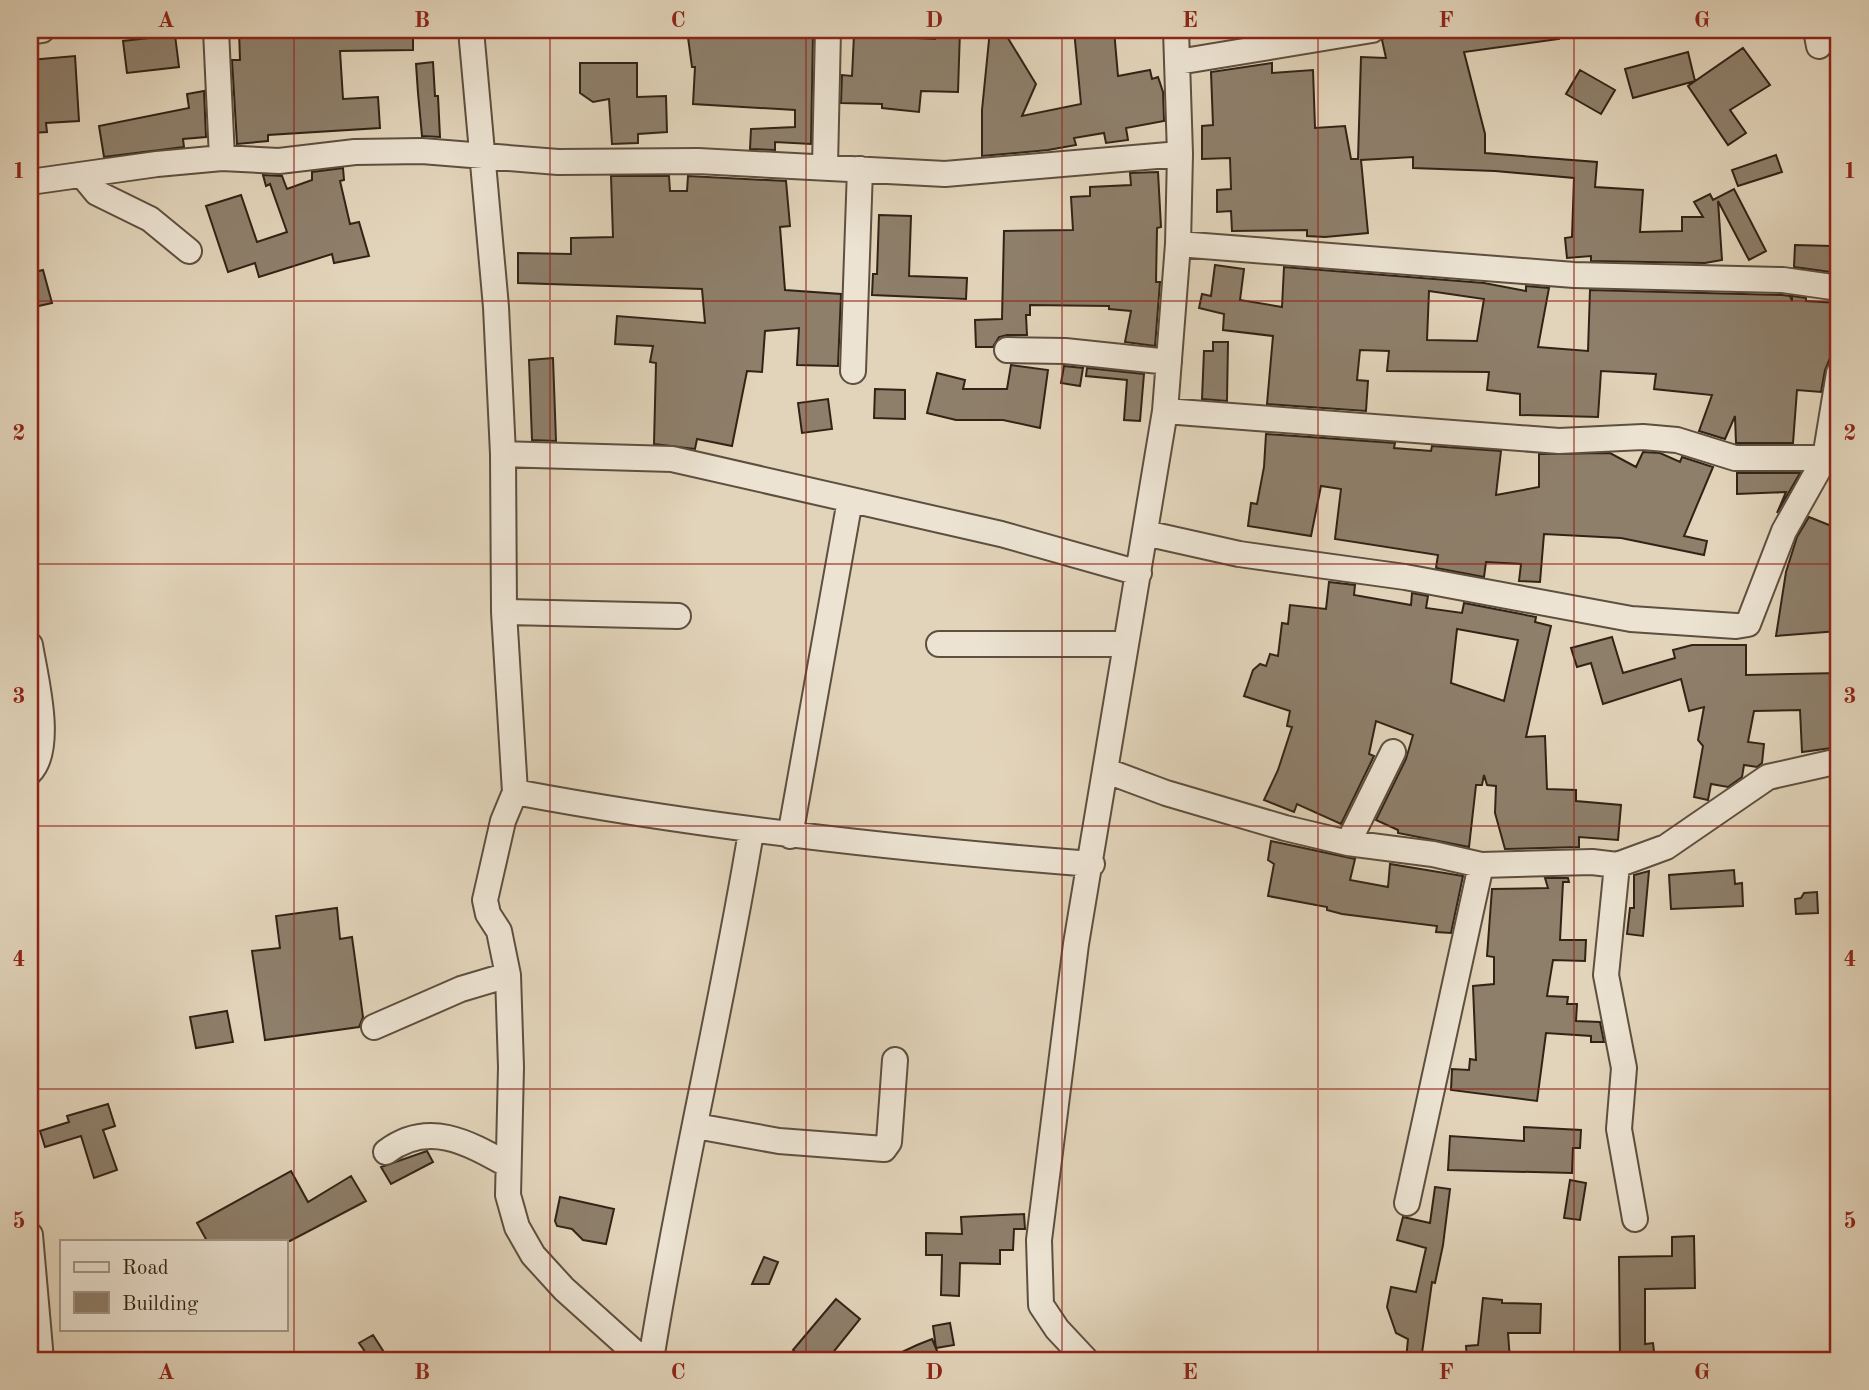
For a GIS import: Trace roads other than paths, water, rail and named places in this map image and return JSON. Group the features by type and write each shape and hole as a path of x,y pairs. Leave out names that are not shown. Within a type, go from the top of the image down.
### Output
{"street":[{"path":"30,32 42,30"},
{"path":"216,30 222,158"},
{"path":"471,30 495,307 503,454 504,612 515,792 503,821 485,900 488,914 499,931 508,975 511,1067 508,1195 517,1227 533,1255 564,1289 643,1360"},
{"path":"825,166 828,30"},
{"path":"1086,1360 1057,1329 1041,1305 1039,1240 1076,944 1092,864 1165,411 1178,244 1180,154 1176,30"},
{"path":"1178,62 1372,30"},
{"path":"30,182 157,164 222,158 279,161 355,152 480,155 558,162 698,161 945,174 1180,154"},
{"path":"853,371 860,169"},
{"path":"83,176 97,193 150,219 189,251"},
{"path":"1178,244 1574,275 1783,280 1839,288"},
{"path":"1007,350 1065,351 1170,362"},
{"path":"1145,533 1239,554 1405,577 1632,619 1736,626 1748,624 1784,531 1825,458 1839,373"},
{"path":"1165,411 1559,441 1643,436 1677,440 1735,458 1825,458"},
{"path":"503,454 672,459 1001,534 1139,573"},
{"path":"790,836 850,500"},
{"path":"504,612 678,616"},
{"path":"939,644 1126,644"},
{"path":"30,645 42,742 37,765 30,772"},
{"path":"1348,843 1393,752"},
{"path":"1107,771 1166,793 1285,828 1348,843 1433,853 1481,865 1592,862 1617,865 1666,848 1768,777 1839,761"},
{"path":"515,792 751,832 1092,864"},
{"path":"651,1360 663,1285 751,832"},
{"path":"1407,1203 1481,865"},
{"path":"1617,865 1606,975 1624,1069 1619,1129 1635,1219"},
{"path":"374,1027 461,989 508,975"},
{"path":"696,1126 779,1141 884,1149 889,1142 895,1060"},
{"path":"386,1152 398,1143 432,1134 484,1152 508,1165"},
{"path":"30,1235 41,1360"}]}
